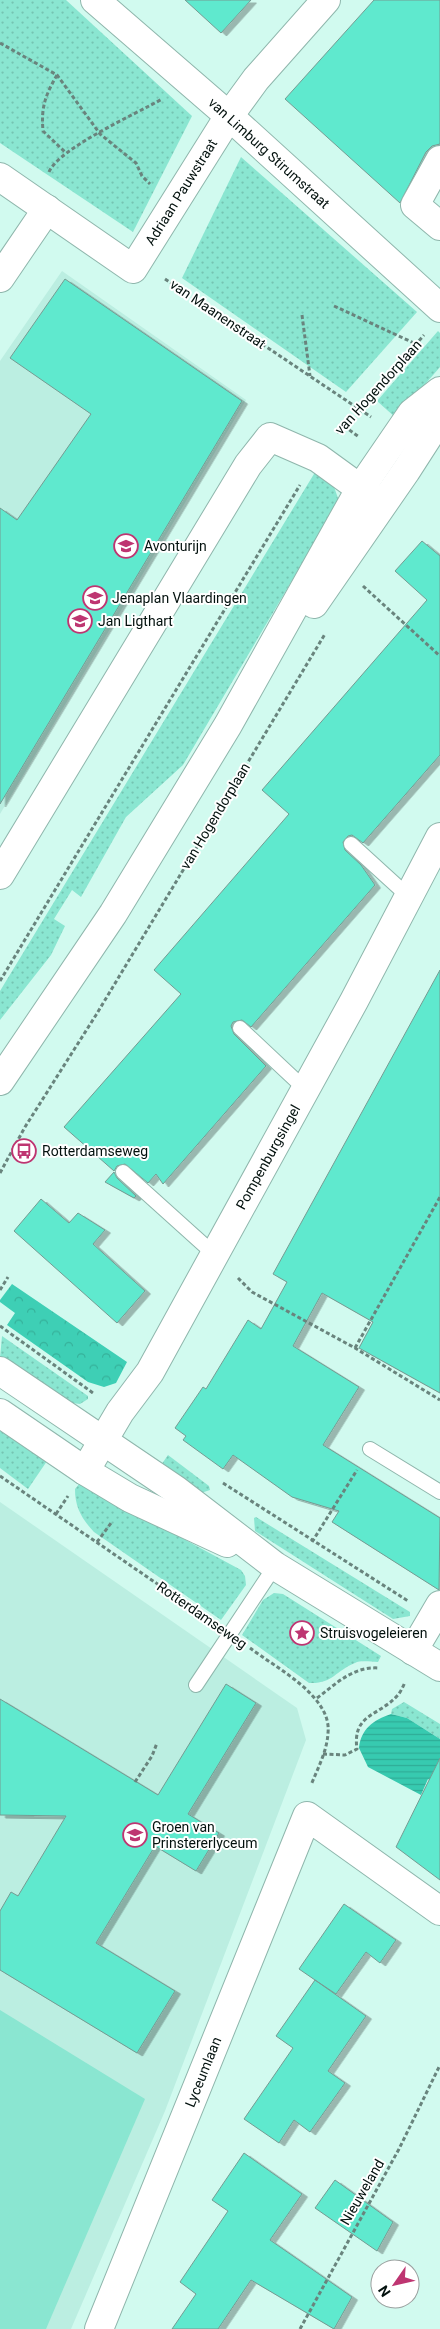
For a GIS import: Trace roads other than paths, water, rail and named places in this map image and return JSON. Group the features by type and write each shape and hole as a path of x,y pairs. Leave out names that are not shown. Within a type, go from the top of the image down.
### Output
{"street":[{"name":"van Limburg Stirumstraat","path":"95,0 229,116 434,320"},
{"name":"Adriaan Pauwstraat","path":"39,203 133,269 229,116 256,79 326,0"},
{"path":"440,160 406,202 440,226"},
{"path":"0,176 39,203 0,278"},
{"path":"0,1081 113,914 228,726 360,489 412,413 440,391"},
{"path":"228,726 383,505 435,426 440,408"},
{"path":"0,876 248,465 270,438 318,458 383,505"},
{"name":"Pompenburgsingel","path":"84,1470 120,1412 150,1372 305,1089 440,836"},
{"path":"0,1371 176,1490 275,1566 440,1667"},
{"path":"0,1413 84,1470 130,1498 275,1566"},
{"path":"413,1651 437,1611"},
{"name":"Lyceumlaan","path":"99,2329 307,1816 440,1911"}],"lane":[{"path":"351,844 408,896"},
{"path":"240,1028 305,1089"},
{"path":"123,1172 214,1254"},
{"path":"370,1449 440,1492"},
{"path":"196,1685 275,1566"}],"place":[{"name":"Avonturijn","path":"126,546"},
{"name":"Jenaplan Vlaardingen","path":"95,598"},
{"name":"Jan Ligthart","path":"80,621"},
{"name":"Rotterdamseweg","path":"24,1151"},
{"name":"Struisvogeleieren","path":"302,1633"},
{"name":"Groen van Prinstererlyceum","path":"135,1835"}]}
